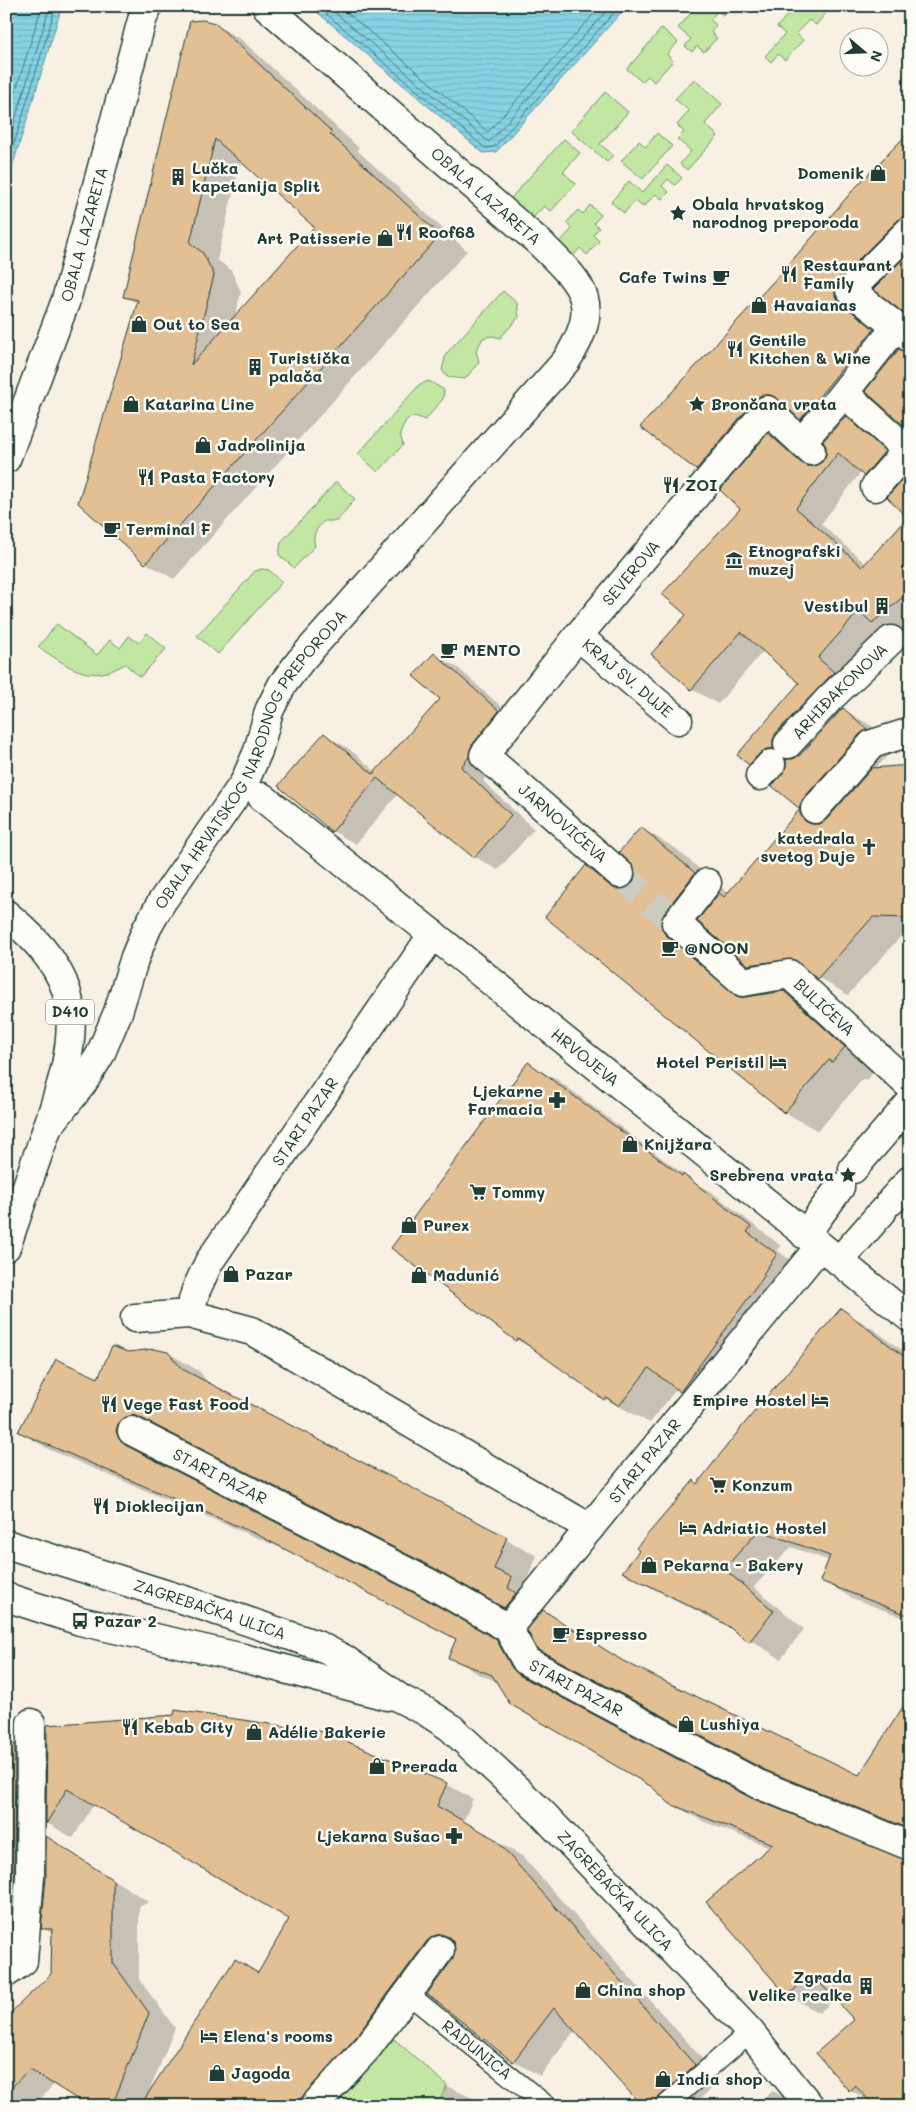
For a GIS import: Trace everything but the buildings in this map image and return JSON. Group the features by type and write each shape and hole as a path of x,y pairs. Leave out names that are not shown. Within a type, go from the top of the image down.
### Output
{"street":[{"name":"OBALA LAZARETA","path":"6,459 66,300 142,20 148,6"},
{"name":"OBALA LAZARETA","path":"266,6 496,203 573,276 582,290 584,300 585,313 582,326"},
{"path":"875,487 907,450 844,393 903,333 850,290 910,230"},
{"name":"OBALA HRVATSKOG NARODNOG PREPORODA","path":"6,1247 46,1130 82,1084 100,1055 118,1012 135,957 154,916 247,778 258,751 269,711 282,684 301,660 566,360 578,341 582,326"},
{"name":"SEVEROVA","path":"504,772 484,755 578,636 767,410 807,446 844,393"},
{"name":"KRAJ SV. DUJE","path":"578,636 678,720"},
{"name":"ARHIĐAKONOVA","path":"773,761 829,699 891,640"},
{"path":"815,808 872,744 910,732"},
{"name":"JARNOVIĆEVA","path":"504,772 620,874"},
{"name":"HRVOJEVA","path":"262,797 910,1318"},
{"name":"BULIĆEVA","path":"707,883 676,923 743,982 789,974 910,1086"},
{"name":"D410","path":"6,914 38,942 63,981 69,1000 71,1022 66,1064 46,1130"},
{"name":"STARI PAZAR","path":"190,1314 196,1290 209,1262 433,934"},
{"path":"822,1248 846,1178 910,1103"},
{"path":"822,1248 887,1206 910,1180"},
{"name":"STARI PAZAR","path":"508,1628 822,1248"},
{"path":"135,1318 190,1314 252,1331 590,1528"},
{"name":"STARI PAZAR","path":"132,1431 427,1582 508,1628 526,1661 535,1666 758,1784 910,1846"},
{"name":"ZAGREBAČKA ULICA","path":"6,1544 200,1605 316,1646 344,1659 401,1699 426,1711 450,1727 541,1812 750,2032 810,2106"},
{"name":"ZAGREBAČKA ULICA","path":"6,1597 80,1620 238,1657 401,1699"},
{"path":"6,1973 23,1962 30,1877 31,1723"},
{"path":"314,2106 368,2047 440,1950"}],"lane":[{"name":"RADUNICA","path":"407,1993 547,2106"},
{"path":"665,2106 750,2032"}],"green space":[{"path":"697,6 733,6 724,16 718,11 710,19 716,25 711,32 717,38 704,52 697,46 692,52 685,46 691,39 678,28"},
{"path":"795,6 807,6 814,12 820,6 832,6 816,25 809,20 796,33 803,40 785,60 778,54 771,62 765,56 785,34 777,27"},
{"path":"662,28 678,42 667,54 673,61 654,82 648,76 642,82 627,69"},
{"path":"694,79 722,104 705,124 718,136 687,170 680,164 691,151 677,139 684,132 677,125 689,111 675,99"},
{"path":"605,92 628,112 600,144 613,155 607,162 571,131"},
{"path":"657,133 672,146 643,179 621,161 639,141 646,147"},
{"path":"564,139 580,153 563,172 576,184 551,211 544,206 532,219 510,199"},
{"path":"667,165 682,178 675,185 668,179 662,186 669,192 662,199 656,194 643,207 635,201 624,213 611,202 629,181 642,193"},
{"path":"590,205 601,215 594,223 599,228 593,235 599,241 587,255 580,248 573,256 559,243 572,229 566,223 578,210 583,214"},
{"path":"503,291 517,303 519,317 500,338 492,336 483,338 476,351 479,362 465,379 447,377 442,370 446,354"},
{"path":"429,381 444,390 443,399 425,420 415,416 406,420 400,434 403,445 378,472 358,454 420,384"},
{"path":"336,482 355,499 337,521 324,521 321,524 314,535 315,546 294,568 279,555 281,542"},
{"path":"269,570 282,582 218,654 197,636 255,571"},
{"path":"57,624 97,655 110,640 120,648 129,636 139,643 147,633 166,649 140,677 125,664 100,673 79,671 69,667 38,647"},
{"path":"394,2039 447,2085 437,2106 330,2106"}],"water":[{"path":"6,6 62,6 6,187"},
{"path":"310,6 627,6 496,152 483,153"}],"tunnel":[{"path":"620,874 676,923"}],"place":[{"name":"Domenik","path":"878,173"},
{"name":"Lučka kapetanija Split","path":"178,177"},
{"name":"Obala hrvatskog narodnog preporoda","path":"678,213"},
{"name":"Roof68","path":"404,232"},
{"name":"Art Patisserie","path":"385,238"},
{"name":"Restaurant Family","path":"789,274"},
{"name":"Cafe Twins","path":"721,277"},
{"name":"Havaianas","path":"759,305"},
{"name":"Out to Sea","path":"139,324"},
{"name":"Gentile Kitchen & Wine","path":"735,349"},
{"name":"Turistička palača","path":"255,367"},
{"name":"Katarina Line","path":"131,404"},
{"name":"Brončana vrata","path":"697,404"},
{"name":"Jadrolinija","path":"203,445"},
{"name":"Pasta Factory","path":"146,477"},
{"name":"ZOI","path":"671,485"},
{"name":"Terminal F","path":"112,529"},
{"name":"Etnografski muzej","path":"734,560"},
{"name":"Vestibul","path":"882,606"},
{"name":"MENTO","path":"449,650"},
{"name":"katedrala svetog Duje","path":"869,847"},
{"name":"@NOON","path":"670,948"},
{"name":"Hotel Peristil","path":"778,1062"},
{"name":"Ljekarne Farmacia","path":"557,1100"},
{"name":"Knijžara","path":"630,1144"},
{"name":"Srebrena vrata","path":"848,1175"},
{"name":"Tommy","path":"478,1192"},
{"name":"Purex","path":"409,1225"},
{"name":"Pazar","path":"231,1274"},
{"name":"Madunić","path":"419,1275"},
{"name":"Empire Hostel","path":"820,1400"},
{"name":"Vege Fast Food","path":"109,1404"},
{"name":"Konzum","path":"718,1485"},
{"name":"Dioklecijan","path":"101,1506"},
{"name":"Adriatic Hostel","path":"688,1528"},
{"name":"Pekarna - Bakery","path":"649,1565"},
{"name":"Pazar 2","path":"80,1621"},
{"name":"Espresso","path":"561,1634"},
{"name":"Lushiya","path":"686,1724"},
{"name":"Kebab City","path":"130,1727"},
{"name":"Adélie Bakerie","path":"254,1732"},
{"name":"Prerada","path":"377,1766"},
{"name":"Ljekarna Sušac","path":"454,1836"},
{"name":"Zgrada Velike realke","path":"866,1986"},
{"name":"China shop","path":"583,1990"},
{"name":"Elena's rooms","path":"209,2036"},
{"name":"Jagoda","path":"217,2073"},
{"name":"India shop","path":"663,2079"}]}
